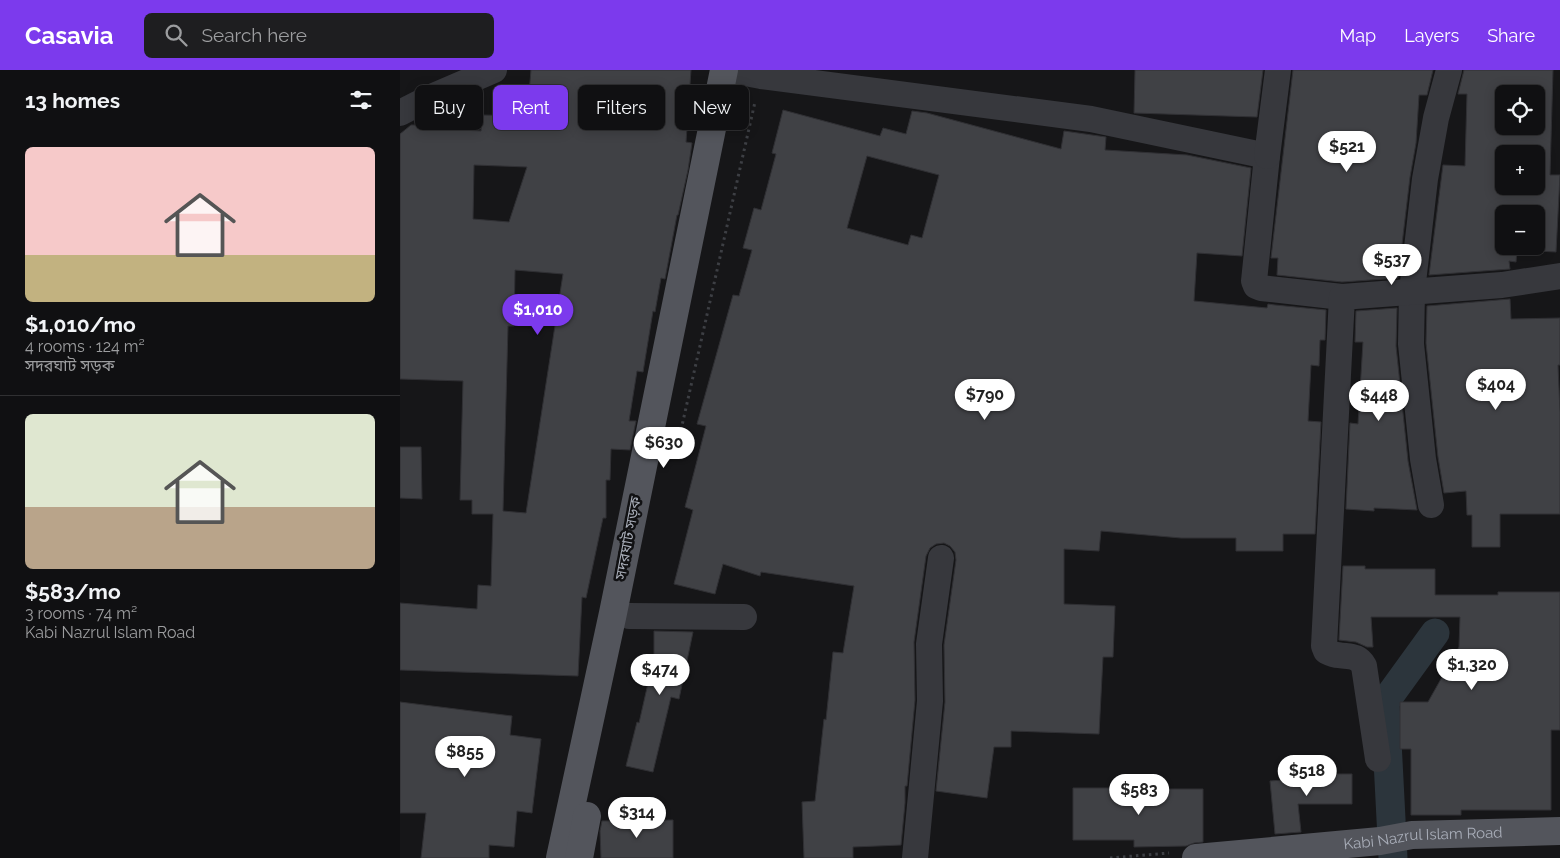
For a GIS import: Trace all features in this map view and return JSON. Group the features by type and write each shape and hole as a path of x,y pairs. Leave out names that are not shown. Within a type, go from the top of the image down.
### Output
{"main road":[{"name":"সদরঘাট সড়ক","path":"580,858 596,767 629,616 735,71"},
{"name":"সদরঘাট সড়ক","path":"560,858 735,71"},
{"name":"Kabi Nazrul Islam Road","path":"1196,858 1297,853 1412,835 1560,831"}],"street":[{"path":"400,113 429,98 494,70"},
{"path":"1278,70 1254,280 1256,286 1342,297 1502,285 1560,276"},
{"path":"1431,505 1423,459 1410,344 1412,292 1425,179 1436,118 1449,70"},
{"path":"735,71 1091,120 1268,156"},
{"path":"1342,297 1324,646 1326,651 1336,655 1356,657 1361,660 1364,666 1378,759"},
{"path":"915,858 930,701 930,644 941,558"},
{"path":"629,616 744,617"}],"building":[{"path":"531,70 691,70 690,85 675,85 675,130 687,130 686,142 692,143 688,170 665,279 661,278 655,312 653,311 643,372 637,371 629,421 636,421 630,450 611,449 610,480 606,480 606,518 603,518 586,598 582,597 578,676 400,670 400,603 477,609 478,585 491,586 493,514 472,514 472,500 460,500 463,381 400,379 400,134 411,125 415,125 415,130 481,131 483,130 483,115 493,115 493,130 568,130 568,85 530,85","holes":["474,165 527,167 509,222 473,219","515,270 563,274 526,513 503,511 508,326 514,326"]},
{"path":"1135,70 1263,70 1257,117 1134,113"},
{"path":"1293,70 1433,70 1427,95 1419,95 1416,143 1398,278 1342,282 1277,275 1278,258 1271,258"},
{"path":"1464,70 1553,70 1550,175 1560,175 1556,252 1545,251 1545,205 1495,205 1495,255 1517,255 1516,262 1509,261 1510,269 1429,275 1443,165 1465,166 1467,94 1458,94"},
{"path":"783,110 880,136 883,128 906,134 912,111 927,113 1061,149 1064,131 1106,137 1105,150 1187,155 1251,168 1242,256 1197,253 1194,301 1267,308 1268,304 1326,310 1325,340 1320,340 1319,366 1311,365 1308,421 1321,422 1315,534 1283,534 1283,551 1236,551 1236,538 1181,538 1101,531 1099,551 1064,549 1064,604 1115,606 1113,657 1103,657 1099,734 1011,731 1011,747 994,747 987,798 936,791 945,702 944,645 956,560 955,552 944,543 936,544 930,548 926,556 914,642 915,700 907,786 905,786 901,845 853,847 853,858 804,858 802,802 815,801 833,652 843,653 854,586 761,572 760,576 723,564 715,594 674,584 693,510 685,507 706,426 697,424 733,295 739,296 752,250 743,248 754,208 761,210 776,154 772,153","holes":["867,156 939,175 922,238 911,235 908,245 847,228"]},
{"path":"1510,299 1511,319 1560,318 1560,365 1558,365 1560,514 1500,514 1500,547 1472,547 1472,515 1467,515 1466,491 1444,493 1438,457 1426,343 1427,306"},
{"path":"1397,308 1396,346 1408,461 1417,510 1374,508 1374,511 1346,509 1350,423 1358,424 1363,342 1355,342 1356,311"},
{"path":"400,447 421,447 422,499 400,498"},
{"path":"1343,566 1365,566 1365,569 1435,569 1435,595 1498,595 1498,592 1560,592 1560,730 1551,730 1551,810 1461,810 1461,815 1411,815 1411,749 1400,749 1400,702 1428,702 1459,647 1460,617 1371,617 1373,647 1339,640"},
{"path":"654,631 693,632 679,699 671,697 653,772 626,766 637,722 639,723 654,657"},
{"path":"400,702 512,716 510,735 541,739 532,813 517,811 514,847 489,845 489,858 421,858 426,813 400,813"},
{"path":"1308,774 1352,774 1352,804 1298,804 1301,832 1275,834 1270,781 1308,778"},
{"path":"1073,788 1203,789 1203,842 1186,846 1134,847 1134,840 1073,840"},
{"path":"673,820 673,858 601,858 600,831 602,821"}],"waterway":[{"path":"1393,858 1385,702 1435,633"}]}
